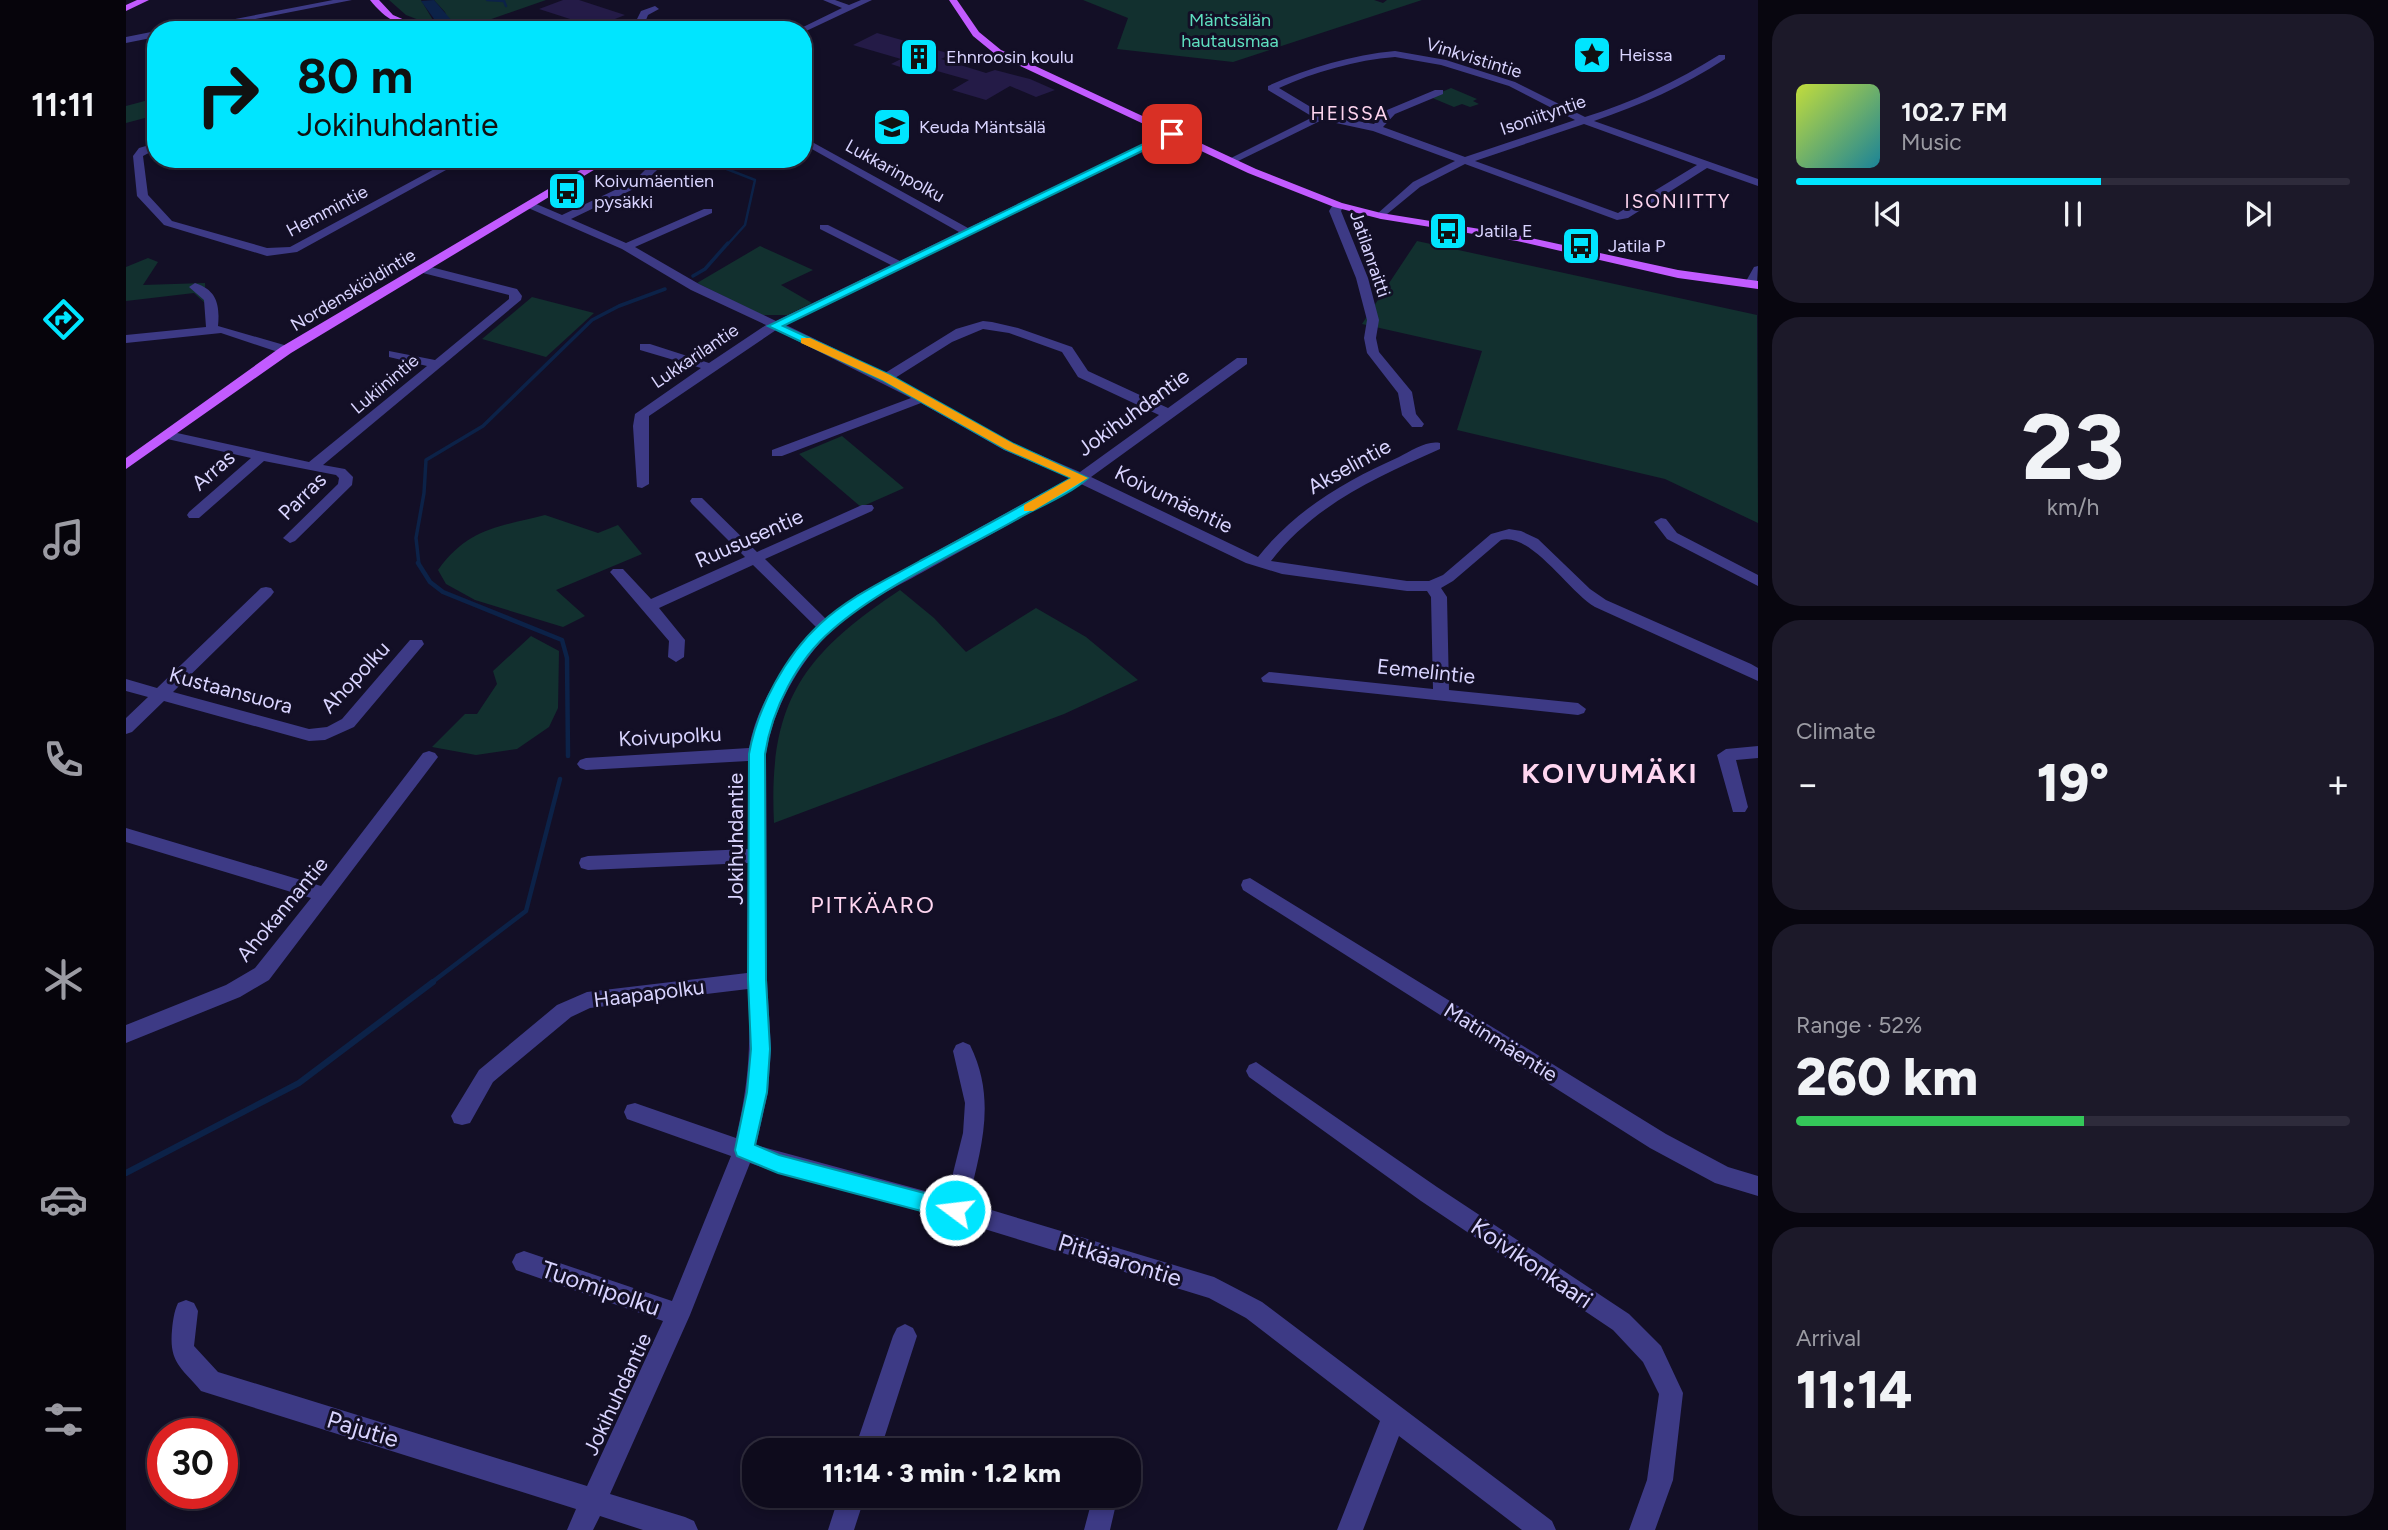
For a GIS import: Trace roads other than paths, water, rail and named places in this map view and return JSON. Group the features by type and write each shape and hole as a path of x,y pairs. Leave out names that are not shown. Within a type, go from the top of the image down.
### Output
{"main road":[{"path":"126,8 145,0"},
{"path":"374,0 390,17 400,21"},
{"path":"953,0 976,34 998,52 1172,134 1338,205 1381,216 1528,240 1678,274 1755,284"},
{"name":"Nordenskiöldintie","path":"126,466 286,350 592,168"}],"street":[{"path":"232,21 348,0"},
{"path":"827,0 849,8"},
{"path":"812,25 868,0"},
{"path":"641,21 644,13 655,9"},
{"path":"126,40 147,36"},
{"name":"Vinkvistintie","path":"1321,117 1270,88 1295,77 1371,56 1395,54 1443,62 1512,84 1582,120 1758,183"},
{"name":"Isoniityntie","path":"1381,216 1419,183 1463,160 1669,91 1722,57"},
{"path":"1376,128 1391,112 1439,92"},
{"path":"1231,160 1321,117 1376,128 1617,217 1625,216 1706,164"},
{"name":"Lukkarilantie","path":"642,484 642,414 710,367 774,326 1172,134"},
{"name":"Lukkarinpolku","path":"812,145 970,233"},
{"name":"Hemmintie","path":"147,149 138,156 143,196 168,223 267,252 281,253 293,250 444,168"},
{"path":"564,218 638,183 653,168"},
{"name":"Koivumäentie","path":"530,205 626,247 695,288 886,378 1009,447 1261,563 1283,569 1407,586 1432,586"},
{"name":"Jatilanraitti","path":"1338,205 1335,211 1362,278 1373,320 1370,338 1373,353 1405,392 1409,415 1417,424"},
{"path":"626,247 708,211"},
{"path":"824,228 900,265"},
{"name":"Lukiinintie","path":"312,467 515,300 516,296 504,289 423,269"},
{"path":"1755,284 1758,271"},
{"path":"195,287 208,293 212,300 212,329"},
{"path":"886,378 965,330 983,325 992,326 1067,350 1073,363 1083,374 1169,414"},
{"path":"126,340 212,329 229,330 286,350"},
{"path":"646,347 710,367"},
{"path":"394,354 437,364"},
{"name":"Jokihuhdantie","path":"580,1530 678,1315 744,1150 757,1092 761,1049 757,980 757,754 760,735 774,698 806,649 825,627 863,599 1081,478 1242,361"},
{"path":"777,453 920,399"},
{"path":"168,435 312,467"},
{"name":"Akselintie","path":"1261,563 1270,550 1321,502 1435,446"},
{"name":"Arras","path":"194,515 260,457"},
{"name":"Parras","path":"290,538 345,485 346,477 340,472 312,467"},
{"path":"697,501 825,627"},
{"name":"Ruususentie","path":"649,606 867,508"},
{"path":"1661,522 1672,536 1758,581"},
{"path":"1441,696 1439,597 1432,586 1448,579 1496,537 1505,533 1530,538 1569,579 1602,604 1707,648 1758,675"},
{"path":"618,572 677,640 676,657"},
{"path":"126,728 266,592"},
{"name":"Ahopolku","path":"324,735 338,731 348,723 416,644"},
{"name":"Eemelintie","path":"1269,678 1578,709"},
{"name":"Kustaansuora","path":"126,685 309,735 324,735"},
{"path":"1740,807 1726,755 1758,752"},
{"name":"Koivupolku","path":"586,764 757,754"},
{"name":"Ahokannantie","path":"126,1034 233,991 262,974 429,757"},
{"path":"126,835 325,895"},
{"path":"588,863 757,856"},
{"name":"Matinmäentie","path":"1250,885 1658,1141 1723,1176 1758,1186"},
{"name":"Haapapolku","path":"462,1115 486,1076 564,1011 587,1000 757,980"},
{"path":"955,1210 974,1133 976,1103 963,1051"},
{"name":"Koivikonkaari","path":"1256,1071 1429,1194 1621,1322 1653,1354 1671,1393 1660,1480 1642,1530"},
{"name":"Pitkäarontie","path":"635,1112 778,1164 955,1210 1213,1288 1255,1310 1543,1530"},
{"name":"Tuomipolku","path":"524,1262 678,1315"},
{"name":"Pajutie","path":"186,1311 182,1350 211,1382 685,1530"},
{"path":"871,1438 905,1336"},
{"path":"1350,1530 1395,1415"},
{"path":"841,1530 848,1508"},
{"path":"1097,1530 1102,1508"}],"water":[{"path":"434,0 452,21 436,21 421,1"}],"waterway":[{"path":"487,0 504,1 506,6"},
{"path":"724,168 755,180 745,225 727,245"},
{"path":"693,276 705,269 728,243"},
{"path":"419,564 416,538 424,493 426,460 483,426 592,320 619,306 665,289"},
{"path":"419,564 430,582 443,592 562,640 567,658 568,756"},
{"path":"431,983 526,911 560,779"},
{"path":"126,1173 299,1083 433,982"}],"place":[{"name":"Heissa","path":"1592,55"},
{"name":"Ehnroosin koulu","path":"919,57"},
{"name":"Keuda Mäntsälä","path":"892,127"},
{"name":"Koivumäentien pysäkki","path":"567,191"},
{"name":"Jatila E","path":"1448,231"},
{"name":"Jatila P","path":"1581,246"}],"district":[{"name":"HEISSA","path":"1350,113"},
{"name":"ISONIITTY","path":"1678,201"},
{"name":"KOIVUMÄKI","path":"1610,773"},
{"name":"PITKÄARO","path":"873,905"}],"park label":[{"name":"Mäntsälän hautausmaa","path":"1230,30"}]}
